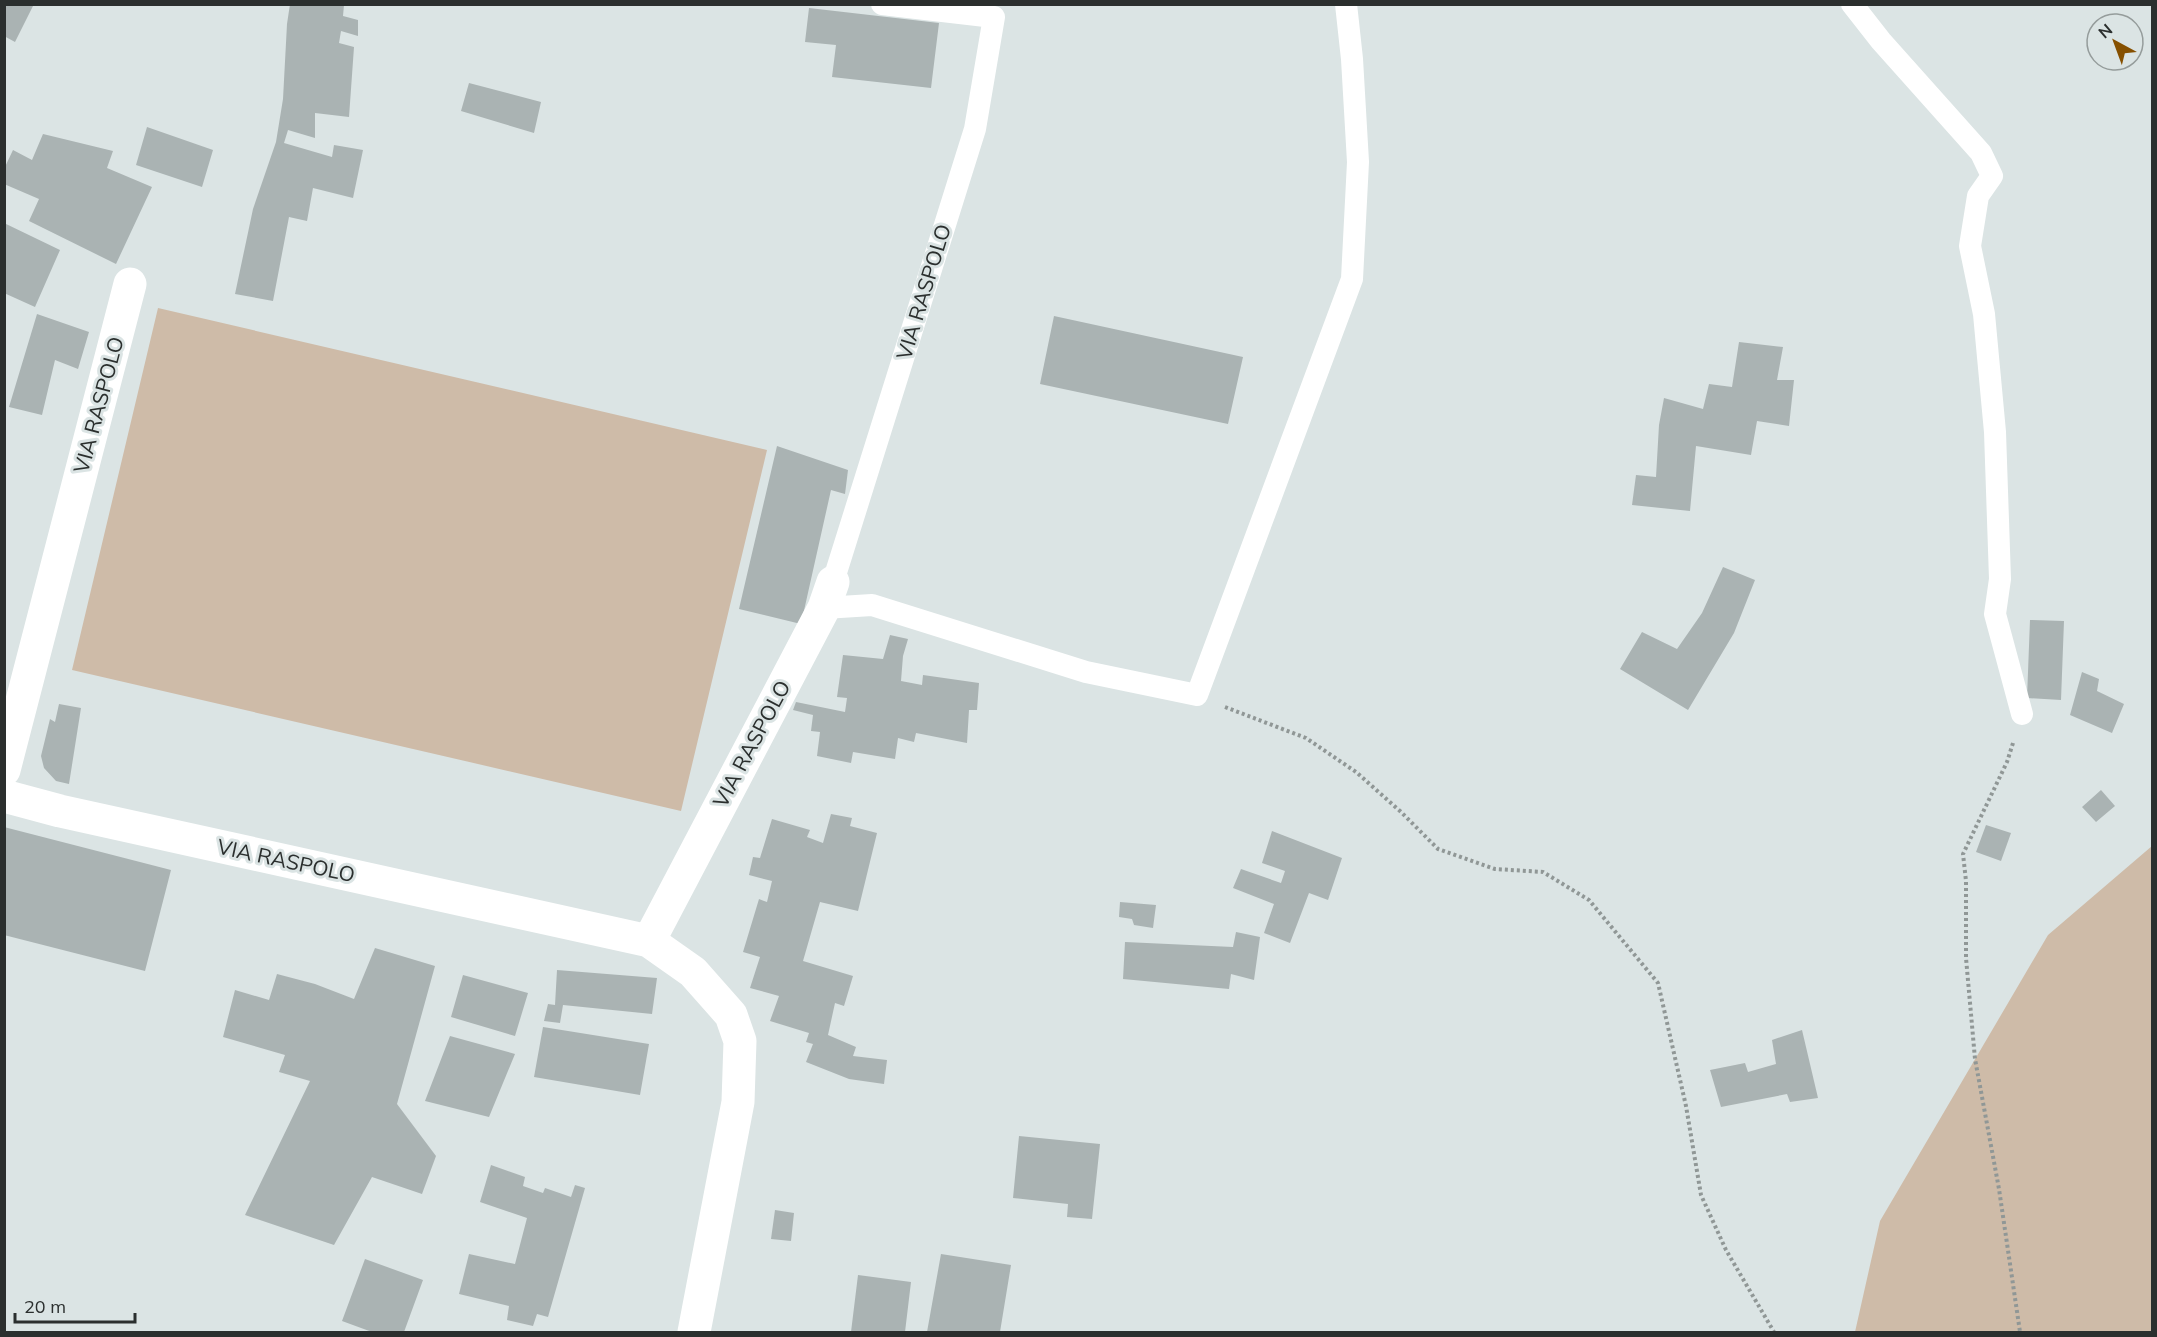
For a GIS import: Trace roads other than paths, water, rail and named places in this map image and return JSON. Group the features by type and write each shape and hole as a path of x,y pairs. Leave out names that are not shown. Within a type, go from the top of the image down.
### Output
{"street":[{"name":"VIA RASPOLO","path":"4,770 130,284"},
{"name":"VIA RASPOLO","path":"4,796 60,811 649,941 828,595"},
{"path":"649,941 693,972 731,1015 740,1041 738,1102 694,1332"}],"lane":[{"name":"VIA RASPOLO","path":"828,595 975,129 994,17 882,4"},
{"path":"828,595 872,605 1086,672 1197,695 1352,279 1358,162 1346,4"},
{"path":"1852,4 1881,41 1980,153 1992,176 1978,196 1970,246 1984,314 1995,432 2000,579 1995,614 2022,714"}]}
